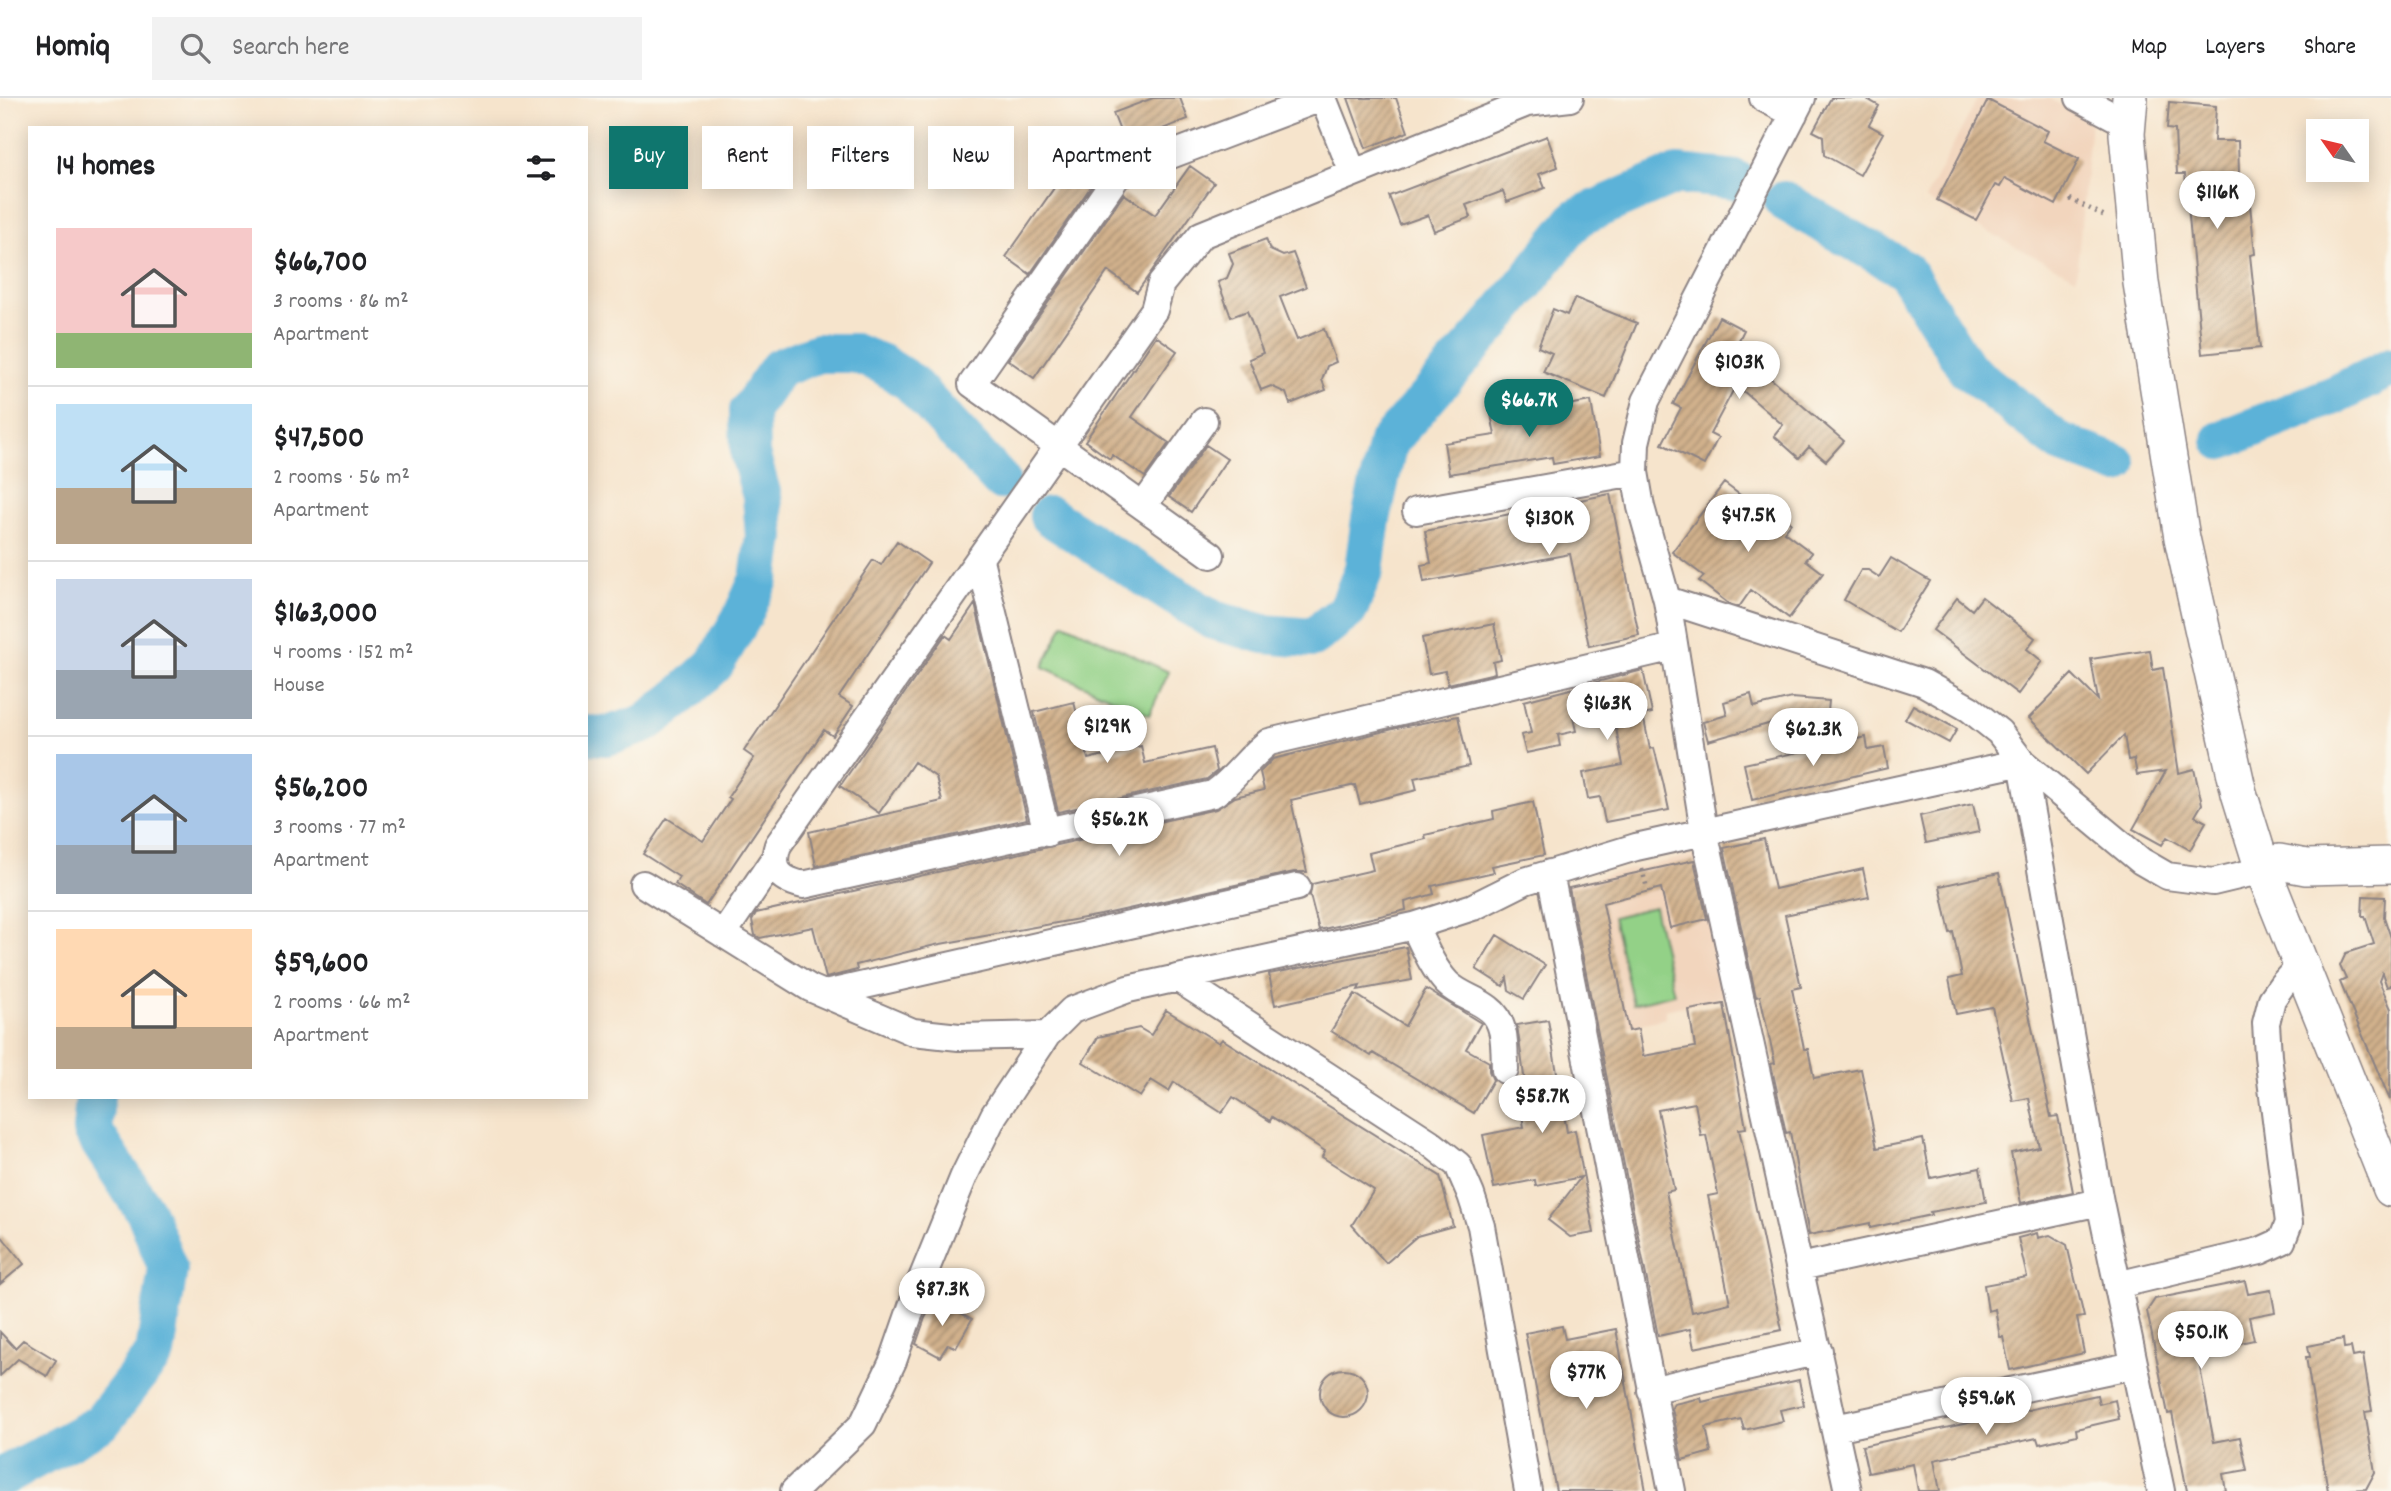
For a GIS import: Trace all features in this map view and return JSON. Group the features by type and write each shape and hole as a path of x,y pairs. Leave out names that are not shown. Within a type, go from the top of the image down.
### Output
{"main road":[{"path":"2129,111 2141,283 2182,538 2239,793 2263,870 2391,1189"},
{"path":"2263,870 2279,862 2306,867 2391,865"}],"street":[{"path":"1211,555 972,384 1118,175 1322,98 1353,173"},
{"path":"723,934 774,859 778,845 1154,310 1161,285 1200,235 1527,103 1570,98"},
{"path":"1763,98 1796,103 1770,160 1646,401 1636,443 1635,472 1641,507 1667,600 1704,831 1848,1491"},
{"path":"2080,98 2129,111"},
{"path":"1143,506 1204,421"},
{"path":"1416,511 1635,472"},
{"path":"979,560 1047,833"},
{"path":"1667,600 1924,683 1970,709 1999,732 2022,762 2141,861 2167,876 2213,882 2263,870"},
{"path":"774,859 779,874 789,882 803,885 1047,833 1213,794 1226,786 1252,755 1269,742 1674,647"},
{"path":"794,1491 863,1424 893,1361 919,1286 964,1177 994,1115 1047,1035 1072,1010 1128,989 1415,926 1473,907 1525,881 1636,847 2022,762"},
{"path":"2022,762 2100,1202 2161,1491"},
{"path":"1550,873 1672,1491"},
{"path":"643,884 810,988 913,1032 959,1037 1047,1035"},
{"path":"825,994 1297,887"},
{"path":"1415,926 1436,970 1448,984 1463,996 1489,1008 1498,1018 1502,1028 1505,1070"},
{"path":"2117,1285 2260,1251 2282,1241 2290,1223 2266,1023 2272,999 2301,964"},
{"path":"1177,978 1429,1142 1458,1165 1480,1226 1528,1491"},
{"path":"1800,1267 2100,1202"},
{"path":"1651,1390 1819,1351"},
{"path":"1835,1428 2134,1365"}],"path":[{"path":"2070,199 2136,231"}],"shaded area":[{"path":"1978,98 2048,98 2091,121 2076,278 1925,199"},
{"path":"1699,854 1731,995 1665,1010 1666,1018 1596,1034 1562,885"}],"green space":[{"path":"1064,623 1169,672 1149,715 1043,667"},
{"path":"1654,907 1674,994 1633,1004 1613,917"}],"building":[{"path":"1153,98 1180,98 1188,119 1170,126 1118,126 1113,113"},
{"path":"1348,98 1396,98 1408,132 1366,148"},
{"path":"1831,98 1865,98 1879,106 1869,125 1883,133 1860,175 1824,155 1823,136 1813,131"},
{"path":"1988,100 2048,131 2043,141 2079,159 2056,205 2005,178 2000,187 1995,185 1976,220 1937,200"},
{"path":"2169,102 2216,106 2214,141 2238,141 2240,206 2250,205 2255,254 2250,255 2260,348 2202,354 2185,174 2177,174 2175,130 2167,129"},
{"path":"1547,136 1558,167 1539,174 1545,188 1507,202 1503,191 1466,205 1471,217 1434,231 1428,215 1400,225 1389,196"},
{"path":"1190,166 1214,183 1137,292 1108,271 1034,378 1008,360 1124,194 1155,215"},
{"path":"1053,189 1089,189 1030,274 1006,257"},
{"path":"1266,239 1270,250 1283,256 1293,253 1306,287 1280,297 1297,340 1324,329 1336,362 1327,366 1322,380 1326,390 1290,404 1286,393 1271,386 1261,390 1249,359 1263,353 1247,311 1231,317 1218,282 1227,278 1233,264 1229,253"},
{"path":"1575,298 1637,323 1606,398 1543,372 1552,353 1538,347 1553,309 1567,315"},
{"path":"1719,317 1744,330 1735,348 1751,356 1749,360 1844,441 1826,461 1809,447 1799,458 1774,436 1783,425 1736,385 1710,434 1718,438 1704,465 1662,444 1681,408 1673,404"},
{"path":"1156,336 1177,351 1132,417 1169,443 1145,477 1112,455 1110,459 1085,441"},
{"path":"1591,401 1600,456 1553,464 1552,457 1449,474 1444,443 1495,435 1491,414 1514,410 1515,414"},
{"path":"1206,445 1227,459 1191,512 1169,497"},
{"path":"1724,483 1767,515 1772,509 1791,523 1784,532 1812,553 1806,560 1823,573 1789,618 1751,590 1739,607 1729,604 1699,581 1704,576 1672,552"},
{"path":"1610,494 1639,635 1589,646 1570,554 1424,582 1421,565 1431,563 1425,531"},
{"path":"897,541 929,563 839,697 853,706 833,736 824,730 706,905 675,884 679,877 643,854 667,818 703,841 754,758 744,751 873,560 881,565"},
{"path":"1891,558 1930,581 1898,632 1844,600 1861,570 1868,570 1879,577"},
{"path":"1982,597 2035,638 2027,649 2042,661 2018,694 1933,630 1957,598 1972,610"},
{"path":"975,604 1027,819 816,866 809,832 942,801 936,777 914,762 879,813 840,786 945,635 951,639"},
{"path":"1494,624 1501,660 1493,662 1495,673 1448,684 1445,671 1429,674 1422,638"},
{"path":"2150,650 2153,670 2163,668 2179,773 2194,769 2202,804 2195,816 2206,822 2190,850 2167,837 2162,845 2133,829 2166,771 2137,775 2134,759 2128,760 2124,735 2086,774 2029,718 2072,674 2098,700 2091,659"},
{"path":"1643,670 1652,713 1643,715 1650,749 1654,748 1669,810 1605,822 1600,797 1588,799 1583,773 1623,765 1616,728 1612,730 1606,706 1572,713 1576,731 1558,735 1560,746 1526,753 1521,735 1531,733 1524,701"},
{"path":"1751,694 1754,707 1792,698 1829,701 1827,721 1793,717 1708,741 1703,722 1727,715 1724,702"},
{"path":"1074,702 1088,759 1141,746 1145,763 1212,748 1217,771 1207,779 1058,812 1034,712"},
{"path":"1913,705 1957,729 1949,743 1905,719"},
{"path":"1458,716 1469,766 1414,778 1417,790 1360,804 1355,785 1291,800 1307,872 1294,872 1101,915 935,945 856,965 857,970 826,978 813,927 760,938 755,935 752,920 756,913 1216,809 1235,797 1264,790 1260,772 1273,759 1401,727"},
{"path":"1866,737 1868,750 1884,747 1888,768 1752,800 1744,764"},
{"path":"1533,802 1544,855 1492,866 1494,872 1432,886 1434,894 1405,902 1406,910 1319,930 1310,895 1312,884 1373,870 1369,853 1426,839 1425,835 1494,819 1493,811"},
{"path":"1973,804 1979,832 1926,843 1920,816"},
{"path":"1764,839 1775,889 1863,869 1869,897 1785,915 1801,987 1792,989 1804,1049 1808,1049 1814,1078 1861,1069 1877,1148 1923,1139 1931,1178 1980,1168 1986,1202 1930,1212 1931,1215 1870,1228 1870,1223 1809,1235 1790,1132 1786,1133 1771,1064 1775,1063 1760,996 1756,997 1724,848"},
{"path":"1694,860 1707,919 1670,928 1661,888 1603,903 1629,1031 1638,1029 1643,1056 1695,1047 1689,1010 1724,1004 1746,1128 1739,1129 1782,1330 1694,1348 1690,1329 1658,1336 1569,888","holes":["1695,1103 1701,1136 1706,1135 1718,1194 1708,1196 1730,1303 1692,1312 1666,1192 1674,1190 1658,1110"]},
{"path":"1999,873 2051,1117 2058,1116 2073,1192 2021,1203 2011,1153 2039,1147 2029,1098 2013,1101 1992,1007 1956,1014 1949,979 1962,976 1940,886"},
{"path":"2363,896 2385,897 2384,917 2391,938 2391,986 2387,987 2382,973 2379,981 2391,1009 2390,1100 2340,982 2346,979 2340,966 2346,953 2374,944 2365,916 2362,916"},
{"path":"1497,935 1545,965 1524,999 1509,990 1507,978 1503,986 1476,969"},
{"path":"1406,947 1412,980 1358,990 1360,986 1275,1005 1269,974"},
{"path":"1426,989 1481,1023 1466,1049 1489,1062 1493,1080 1474,1113 1331,1031 1355,994 1405,1026"},
{"path":"1166,1010 1219,1043 1222,1039 1440,1176 1453,1226 1417,1236 1386,1263 1352,1225 1374,1190 1322,1157 1325,1151 1272,1117 1270,1121 1233,1097 1222,1113 1174,1082 1169,1091 1151,1080 1140,1097 1083,1062 1098,1037 1139,1028 1151,1035"},
{"path":"1548,1020 1567,1132 1575,1130 1594,1233 1570,1237 1548,1220 1581,1177 1536,1186 1535,1180 1494,1188 1483,1135 1524,1127 1516,1081 1518,1079 1525,1083 1517,1025"},
{"path":"2037,1233 2038,1238 2050,1235 2067,1245 2084,1317 2077,1318 2084,1353 2010,1370 1995,1309 1988,1311 1984,1285 2027,1277 2018,1238"},
{"path":"0,1234 24,1264 0,1284"},
{"path":"2245,1281 2248,1294 2271,1290 2275,1312 2249,1317 2254,1340 2197,1352 2214,1442 2240,1437 2247,1470 2223,1474 2226,1491 2187,1491 2172,1413 2168,1414 2147,1311 2155,1299"},
{"path":"935,1299 972,1319 956,1348 948,1344 940,1357 916,1344"},
{"path":"1562,1326 1565,1339 1616,1329 1646,1491 1556,1491 1525,1333"},
{"path":"0,1332 15,1348 23,1340 56,1360 47,1376 18,1359 0,1376"},
{"path":"2343,1339 2344,1348 2351,1347 2353,1357 2363,1355 2372,1411 2365,1412 2375,1472 2366,1489 2328,1491 2306,1357 2310,1357 2308,1346"},
{"path":"1344,1369 1361,1376 1368,1393 1361,1410 1344,1417 1327,1410 1320,1393 1327,1376"},
{"path":"1799,1380 1804,1405 1780,1410 1783,1421 1744,1430 1741,1419 1706,1427 1711,1452 1682,1460 1672,1408 1674,1404 1701,1398 1702,1402"},
{"path":"2097,1395 2099,1404 2115,1400 2119,1419 2076,1429 2077,1435 2039,1444 2037,1438 1934,1460 1940,1491 1918,1491 1913,1464 1868,1473 1862,1446"}],"waterway":[{"path":"1049,516 1213,620 1264,634 1312,638 1348,610 1364,569 1371,519 1388,442 1493,323 1578,217 1677,174 1736,180"},
{"path":"1784,201 1905,270 1967,369 2060,443 2117,464"},
{"path":"588,735 607,736 644,724 676,700 714,665 742,617 759,579 765,536 762,496 750,454 749,411 779,368 818,353 854,353 882,364 910,382 1000,480"},
{"path":"2222,440 2337,394 2391,367"},
{"path":"0,1478 101,1423 155,1353 168,1269 146,1213 92,1130 95,1099"}]}
